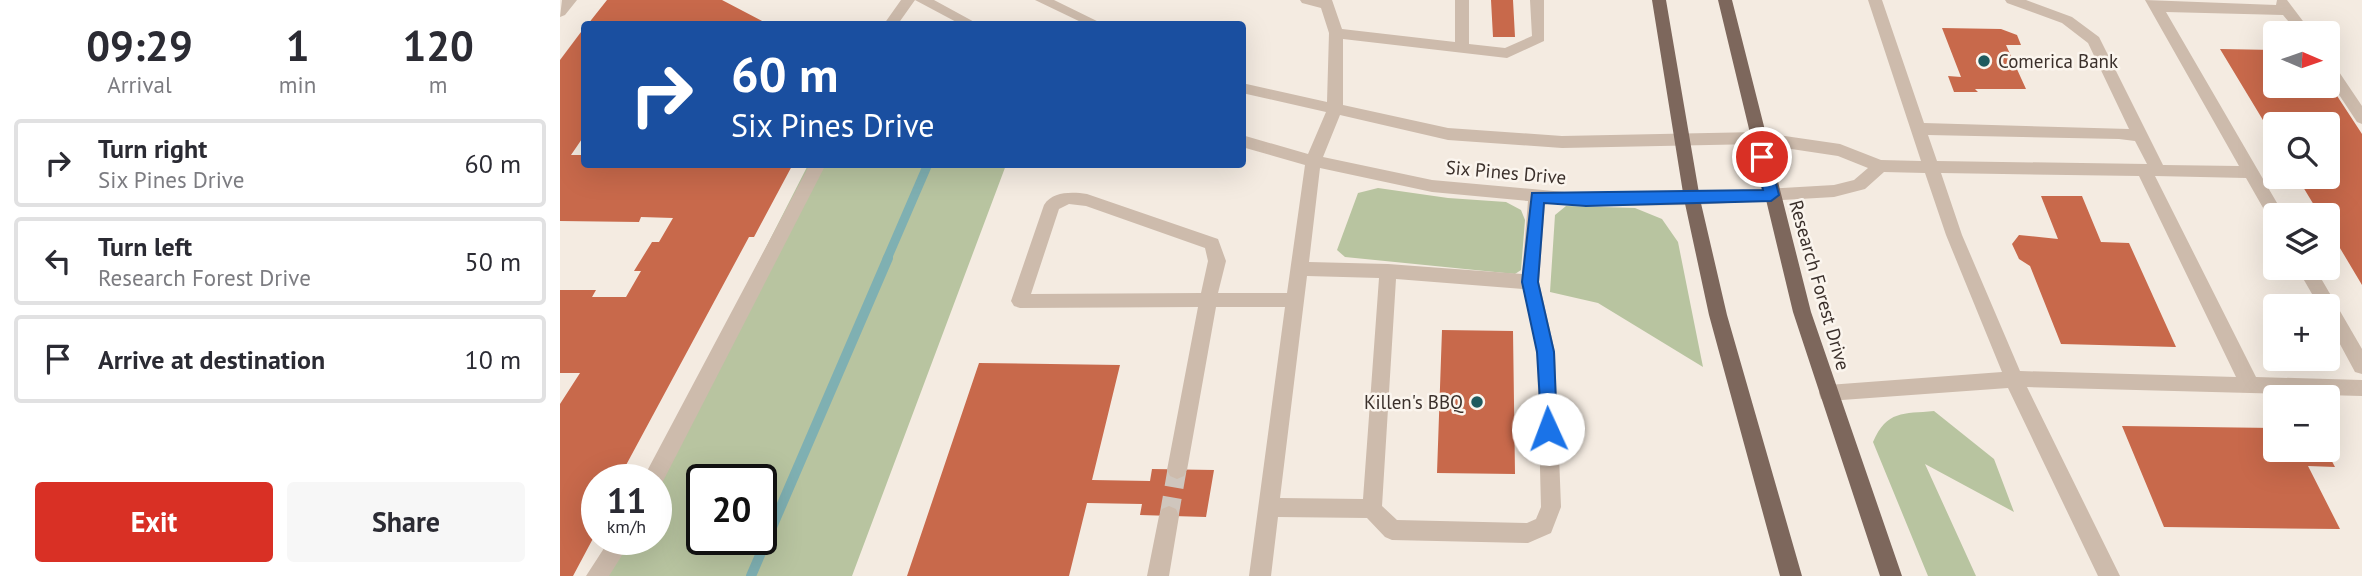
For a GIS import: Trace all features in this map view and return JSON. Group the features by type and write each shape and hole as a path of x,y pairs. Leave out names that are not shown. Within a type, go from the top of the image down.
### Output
{"main road":[{"path":"1659,0 1692,199 1721,327 1791,576"},
{"name":"Research Forest Drive","path":"1725,0 1802,312 1891,576"}],"street":[{"path":"560,12 570,0"},
{"path":"893,21 908,0"},
{"path":"922,0 965,21"},
{"path":"1042,0 1089,21"},
{"path":"1260,576 1313,161 1335,108 1336,33 1325,2 1307,0"},
{"path":"1462,0 1462,47"},
{"path":"1336,33 1507,53 1539,38 1537,0"},
{"path":"1875,0 1954,235 2014,379 2079,520 2109,576"},
{"path":"2012,0 2067,20 2094,40 2140,136 2151,170 2250,385"},
{"path":"2154,3 2284,5 2296,21"},
{"path":"2154,3 2269,203"},
{"path":"2340,85 2362,118"},
{"name":"Six Pines Drive","path":"1246,89 1448,134 1562,142 1758,138 1840,150 1880,166 1858,185 1834,191 1692,199 1537,197 1432,186 1313,161 1246,142"},
{"path":"1918,130 2119,133 2140,136"},
{"path":"1880,166 2252,172"},
{"path":"661,464 816,168"},
{"path":"1269,507 1372,509 1392,530 1528,533 1544,526 1551,507 1546,352 1530,282 1537,197"},
{"path":"1177,470 1208,300 1217,261 1212,244 1087,200 1067,198 1052,205 1020,301 1208,300 1295,300"},
{"path":"1299,269 1388,271 1530,282"},
{"path":"1372,509 1388,271"},
{"path":"2313,280 2362,366"},
{"path":"1828,393 2014,379 2362,388"},
{"path":"1158,576 1169,516"},
{"path":"597,576 611,555"}],"green space":[{"path":"806,168 1005,168 852,576 599,576 610,555 672,555 672,464 656,464"},
{"path":"1378,188 1448,198 1506,202 1521,210 1525,220 1521,270 1515,274 1345,257 1337,250 1358,193"},
{"path":"1566,206 1635,208 1662,219 1678,242 1703,367 1598,303 1550,292 1555,215"},
{"path":"1934,411 1994,459 2014,512 1925,464 1976,576 1928,576 1873,442 1890,419 1905,414"}],"building":[{"path":"607,0 722,0 762,21 590,21"},
{"path":"1491,0 1513,0 1515,37 1493,37"},
{"name":"Comerica Bank","path":"1942,28 2001,29 2017,35 2021,45 2006,45 2026,89 1975,89 1978,92 1954,92 1948,76 1961,77"},
{"path":"581,32 581,140 571,155 581,155 581,168 791,168 754,237 749,237 627,464 581,464 581,555 584,555 573,576 560,576 560,404 580,373 560,373 560,290 596,290 592,297 626,297 641,271 634,271 652,242 659,242 673,218 641,217 639,222 560,221 560,60"},
{"path":"2220,49 2263,50 2263,98 2338,98 2362,134 2362,285 2340,248 2340,203 2313,203 2304,189 2340,189 2340,112 2263,112 2263,120"},
{"path":"2041,196 2082,196 2101,242 2129,243 2176,347 2061,344 2030,266 2019,259 2012,244 2019,235 2058,239"},
{"name":"Killen's BBQ","path":"1442,330 1513,331 1515,474 1437,473"},
{"path":"979,363 1120,365 1092,480 1150,481 1152,469 1214,470 1206,517 1140,515 1142,504 1087,503 1069,576 907,576"},
{"path":"2122,426 2263,428 2263,462 2332,462 2335,467 2308,466 2340,529 2164,527"}],"waterway":[{"path":"887,259 926,168"},
{"path":"751,576 888,258"}],"tunnel":[{"path":"1169,516 1177,470"}],"place":[{"name":"Comerica Bank","path":"1984,61"},
{"name":"Killen's BBQ","path":"1477,402"}],"route":[{"path":"1548,429 1546,352 1530,282 1537,197 1586,200 1771,195 1762,157"}]}
